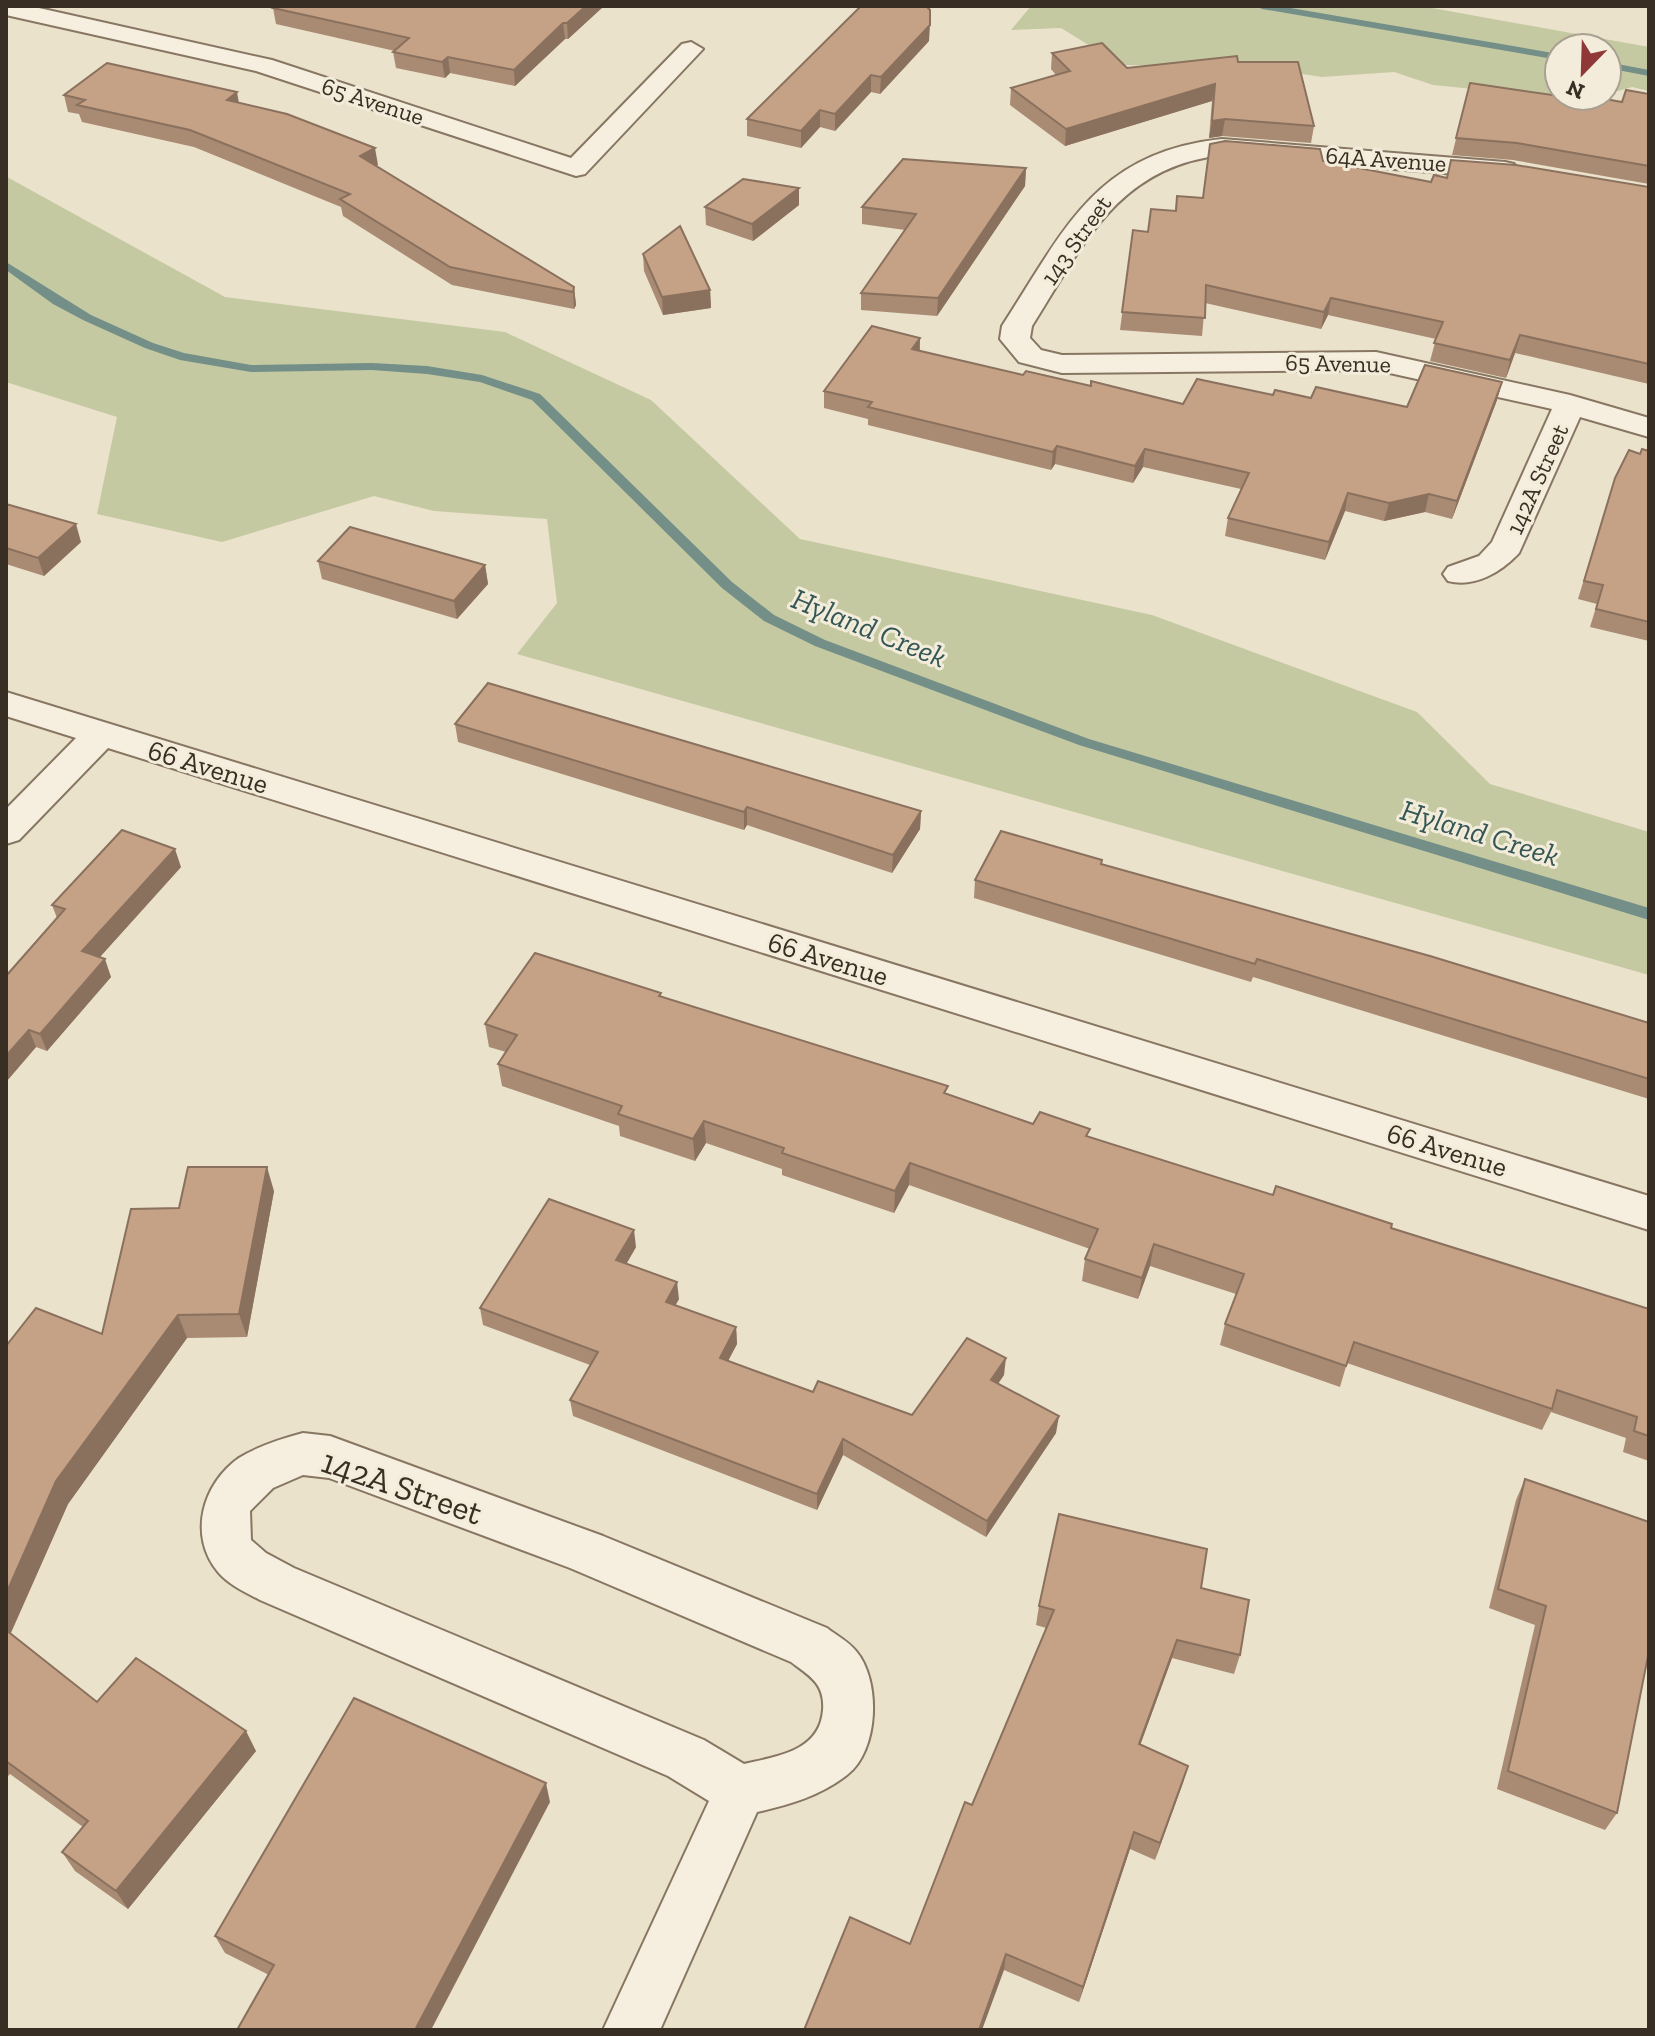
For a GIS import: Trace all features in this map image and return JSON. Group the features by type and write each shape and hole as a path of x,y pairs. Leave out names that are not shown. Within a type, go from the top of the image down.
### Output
{"street":[{"name":"65 Avenue","path":"6,8 263,65 576,168 691,49"},
{"name":"64A Avenue","path":"1169,156 1191,148 1222,147 1534,174"},
{"name":"143 Street","path":"1022,349 1015,339 1017,326 1101,201 1123,180 1169,156"},
{"name":"65 Avenue","path":"1022,349 1042,359 1083,365 1376,361 1570,404 1649,428"},
{"name":"142A Street","path":"1460,574 1491,563 1507,546 1570,404"},
{"name":"66 Avenue","path":"6,704 1649,1213"},
{"path":"6,831 101,734"},
{"name":"142A Street","path":"303,1454 330,1457 586,1552 809,1645 839,1668 849,1698 847,1729 832,1756 794,1778 740,1791 686,1758 277,1584 242,1564 229,1547 226,1528 229,1502 242,1482 276,1459 303,1454"},
{"path":"631,2030 740,1791"}],"green space":[{"path":"1031,6 1421,6 1566,32 1543,32 1543,96 1433,85 1394,72 1322,77 1257,67 1121,65 1061,28 1011,30"},
{"path":"1623,42 1649,47 1649,91 1632,87 1623,90"},
{"path":"6,145 7,177 225,297 505,332 651,400 800,539 1152,615 1417,712 1490,784 1649,832 1649,975 517,654 557,603 547,519 434,511 374,496 222,542 97,514 117,417 6,382"}],"building":[{"path":"586,6 563,23 514,70 448,57 442,62 393,52 409,38 273,8"},
{"path":"861,6 926,6 930,10 930,25 881,77 871,75 835,114 820,110 801,131 747,119"},
{"path":"1102,43 1127,68 1237,56 1238,62 1298,62 1314,126 1225,119 1212,121 1215,84 1066,129 1011,88 1070,71 1052,53"},
{"path":"107,63 237,92 227,100 287,114 375,148 360,156 574,287 573,292 450,267 340,199 350,194 190,130 77,105 85,100 64,95"},
{"path":"1470,83 1543,94 1543,112 1623,112 1626,90 1649,94 1649,166 1517,143 1456,138"},
{"path":"1225,141 1320,149 1323,161 1431,182 1434,175 1447,178 1451,160 1516,165 1649,187 1649,364 1520,335 1510,360 1434,343 1443,322 1331,298 1324,312 1206,285 1205,318 1122,312 1133,230 1148,232 1151,209 1176,211 1177,196 1203,198 1210,144"},
{"path":"903,159 1026,168 938,298 861,293 916,214 862,207"},
{"path":"743,179 799,188 752,224 705,207"},
{"path":"680,226 710,290 662,297 643,254"},
{"path":"872,326 920,338 912,349 1023,375 1026,371 1091,386 1091,381 1183,404 1197,379 1273,395 1275,390 1311,398 1316,387 1407,407 1425,365 1502,382 1457,501 1429,494 1389,503 1348,493 1329,542 1228,518 1249,473 1145,449 1135,466 1057,446 1053,452 868,407 872,402 824,391"},
{"path":"1642,449 1649,451 1649,622 1596,609 1603,585 1584,581 1615,478 1629,450 1640,454"},
{"path":"6,504 76,524 38,558 6,548"},
{"path":"350,527 485,565 454,601 318,561"},
{"path":"488,683 921,811 893,855 747,807 744,812 455,724"},
{"path":"122,830 175,849 82,951 105,959 40,1034 29,1030 6,1056 6,976 65,909 52,905"},
{"path":"1001,831 1102,860 1101,864 1430,956 1649,1023 1649,1079 1257,959 1255,964 975,880"},
{"path":"535,953 661,993 659,996 948,1086 944,1093 1033,1124 1040,1112 1090,1129 1086,1136 1273,1195 1276,1186 1392,1224 1391,1228 1649,1309 1649,1436 1634,1431 1637,1417 1557,1390 1552,1409 1354,1342 1346,1366 1225,1324 1244,1274 1154,1244 1142,1278 1085,1259 1098,1229 910,1163 895,1191 782,1153 784,1148 704,1121 693,1139 618,1114 622,1106 498,1064 517,1035 485,1024"},
{"path":"188,1167 267,1167 239,1314 178,1315 56,1481 6,1594 6,1346 36,1308 102,1334 131,1209 179,1208"},
{"path":"549,1199 634,1230 616,1260 677,1282 666,1302 736,1327 720,1358 813,1392 818,1381 912,1415 967,1338 1006,1358 991,1380 1059,1416 987,1521 843,1439 817,1494 570,1400 598,1352 480,1308"},
{"path":"1525,1479 1649,1522 1649,1651 1617,1813 1508,1771 1546,1606 1498,1589"},
{"path":"1059,1514 1207,1549 1201,1588 1249,1600 1240,1655 1177,1640 1139,1744 1188,1766 1160,1843 1134,1832 1083,1987 1006,1954 979,2030 804,2030 850,1917 910,1944 965,1802 972,1805 1054,1610 1039,1606"},
{"path":"6,1630 97,1702 136,1658 246,1731 116,1891 62,1852 88,1821 6,1761"},
{"path":"354,1698 546,1783 415,2030 237,2030 274,1965 215,1936"}],"waterway":[{"path":"1262,6 1543,54"},
{"path":"1623,68 1649,73"},
{"name":"Hyland Creek","path":"6,265 58,301 117,333 149,346 212,364 251,369 372,367 427,370 482,379 536,397 727,585 769,618 820,643 1084,742 1649,914"}]}
